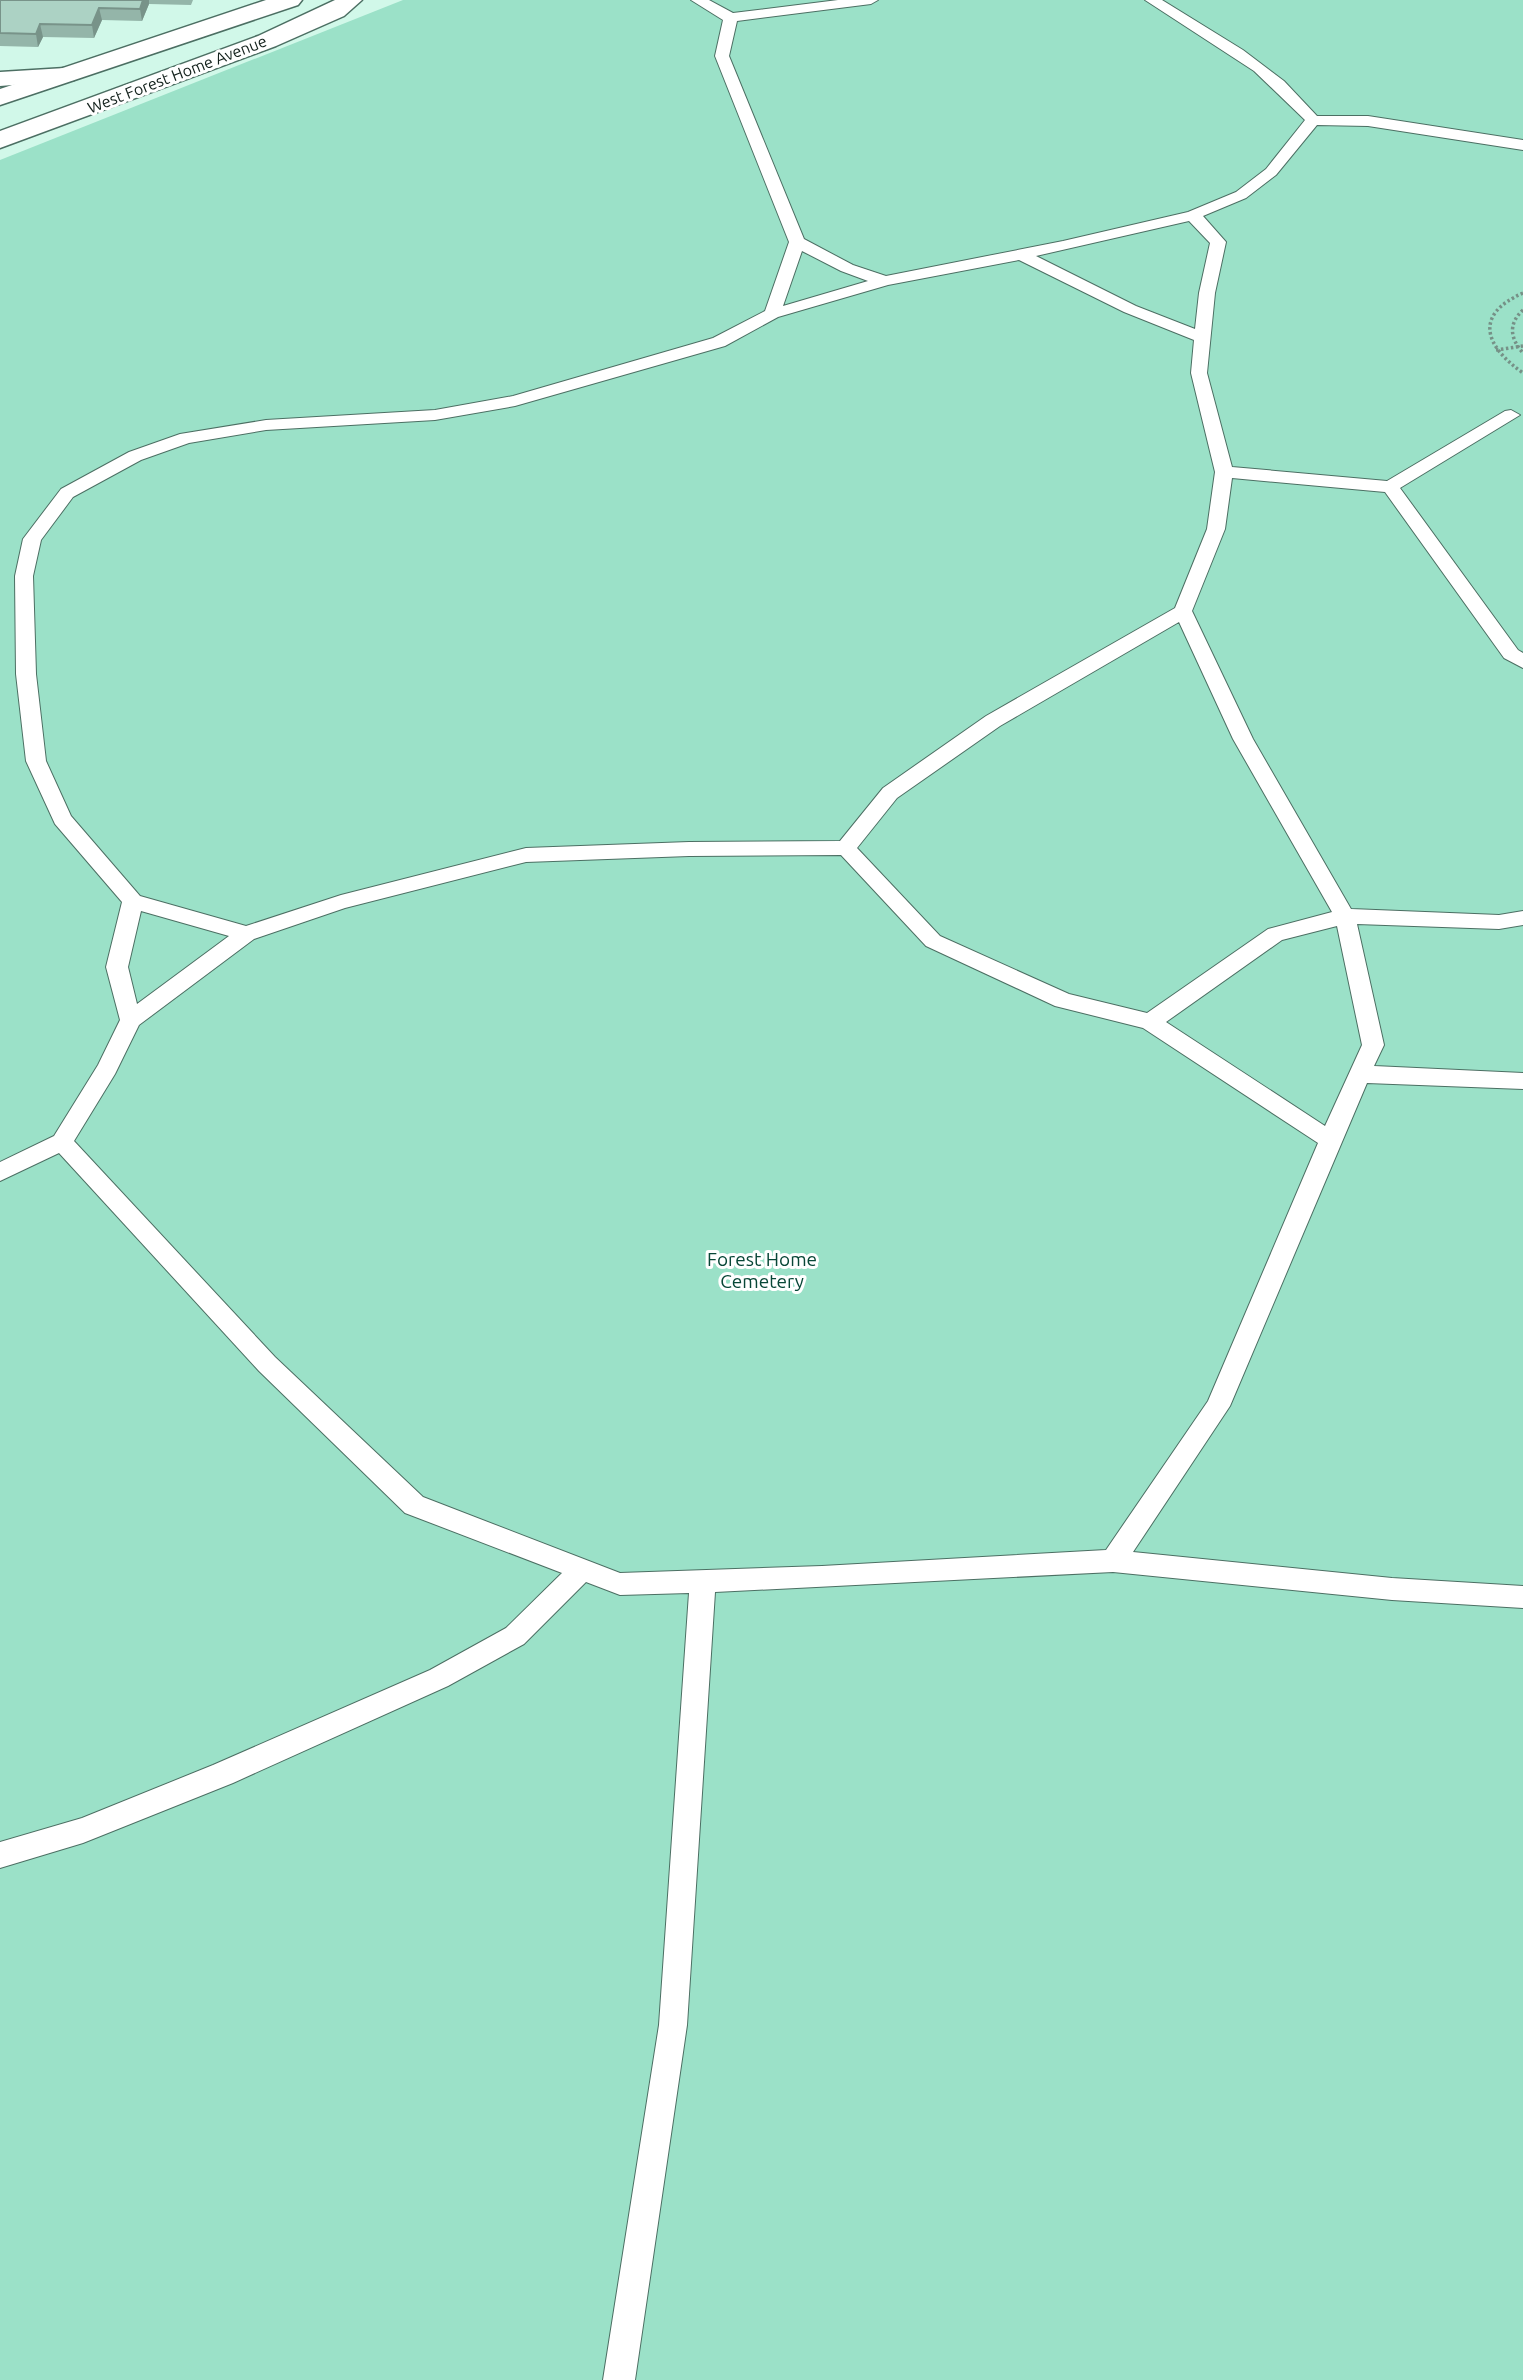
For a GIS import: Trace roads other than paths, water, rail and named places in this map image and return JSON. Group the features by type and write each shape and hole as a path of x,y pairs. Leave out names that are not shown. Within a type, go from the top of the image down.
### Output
{"main road":[{"name":"West Forest Home Avenue","path":"0,97 290,0"},
{"name":"West Forest Home Avenue","path":"0,141 267,41 335,11 350,0"},
{"path":"0,79 65,75"}],"lane":[{"path":"698,0 731,18 871,0"},
{"path":"1152,0 1237,52 1298,101 1313,120"},
{"path":"731,18 722,56 797,242 847,268 885,281"},
{"path":"1313,120 1368,121 1523,145"},
{"path":"247,934 133,901 62,820 36,761 26,674 24,576 32,539 67,493 135,456 186,438 266,425 435,415 515,401 719,342 772,314 885,281 1193,215 1241,195 1271,172 1313,120"},
{"path":"846,848 890,793 901,785 993,722 1183,611 1216,529 1224,472 1199,373 1207,293 1218,243 1193,215"},
{"path":"772,314 797,242"},
{"path":"1020,254 1130,309 1203,338"},
{"path":"1224,472 1390,487 1511,415"},
{"path":"1390,487 1511,654 1523,662"},
{"path":"1113,1561 1218,1406 1373,1045 1345,916 1243,739 1183,611"},
{"path":"0,1172 62,1142 107,1068 131,1020 247,934 341,902 526,855 689,849 846,848 933,941 1063,1000 1150,1022 1330,1140"},
{"path":"131,1020 117,967 133,901"},
{"path":"1150,1022 1275,934 1345,916 1499,922 1523,918"},
{"path":"1360,1074 1523,1081"},
{"path":"62,1142 267,1364 414,1505 620,1584 1113,1561 1392,1590 1523,1597"},
{"path":"0,1855 83,1830 223,1774 439,1678 515,1636 583,1569"},
{"path":"619,2380 673,2025 703,1581"}],"park label":[{"name":"Forest Home Cemetery","path":"762,1270"}]}
